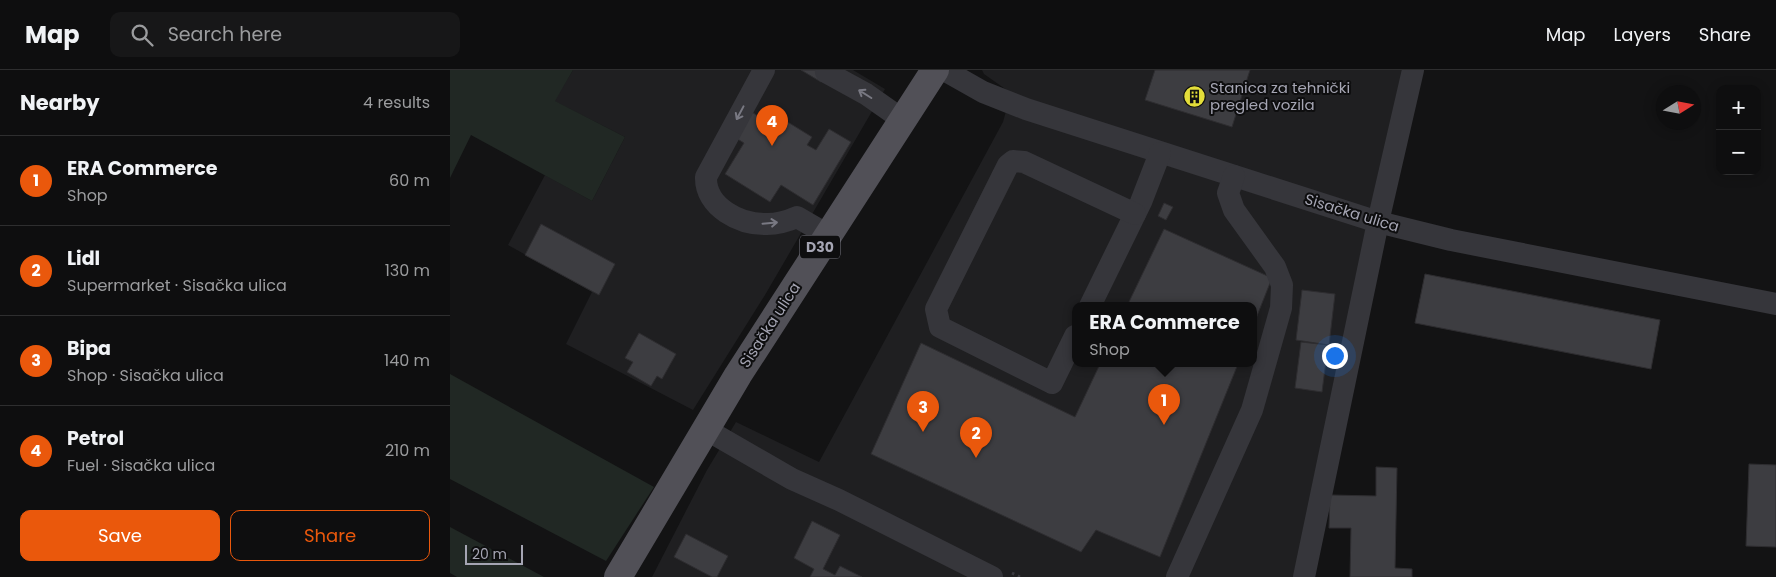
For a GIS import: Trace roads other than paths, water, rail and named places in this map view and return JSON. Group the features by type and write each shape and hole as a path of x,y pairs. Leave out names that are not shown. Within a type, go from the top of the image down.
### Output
{"main road":[{"name":"Sisačka ulica","path":"618,577 738,375 935,70"}],"street":[{"path":"764,70 706,177 706,187 710,196 719,207 735,218 753,224 768,224 797,217 828,235"},
{"name":"Sisačka ulica","path":"944,70 983,92 1010,104 1378,222 1451,240 1776,304"},
{"path":"1304,577 1378,222 1413,70"},
{"path":"826,72 866,94 903,120"},
{"path":"1092,302 1135,214 1160,153"},
{"path":"1072,342 1052,383 940,327 936,309 1008,165 1013,162 1024,162 1135,214"},
{"path":"1177,577 1252,410 1281,308 1282,285 1275,267 1234,210 1228,193 1234,176"},
{"path":"706,430 792,479 839,500 992,577"}],"place":[{"name":"Stanica za tehnički pregled vozila","path":"1194,97"},
{"name":"Petrol","path":"772,146"},
{"name":"ERA Commerce","path":"1164,425"},
{"name":"Bipa","path":"923,432"},
{"name":"Lidl","path":"976,458"}]}
